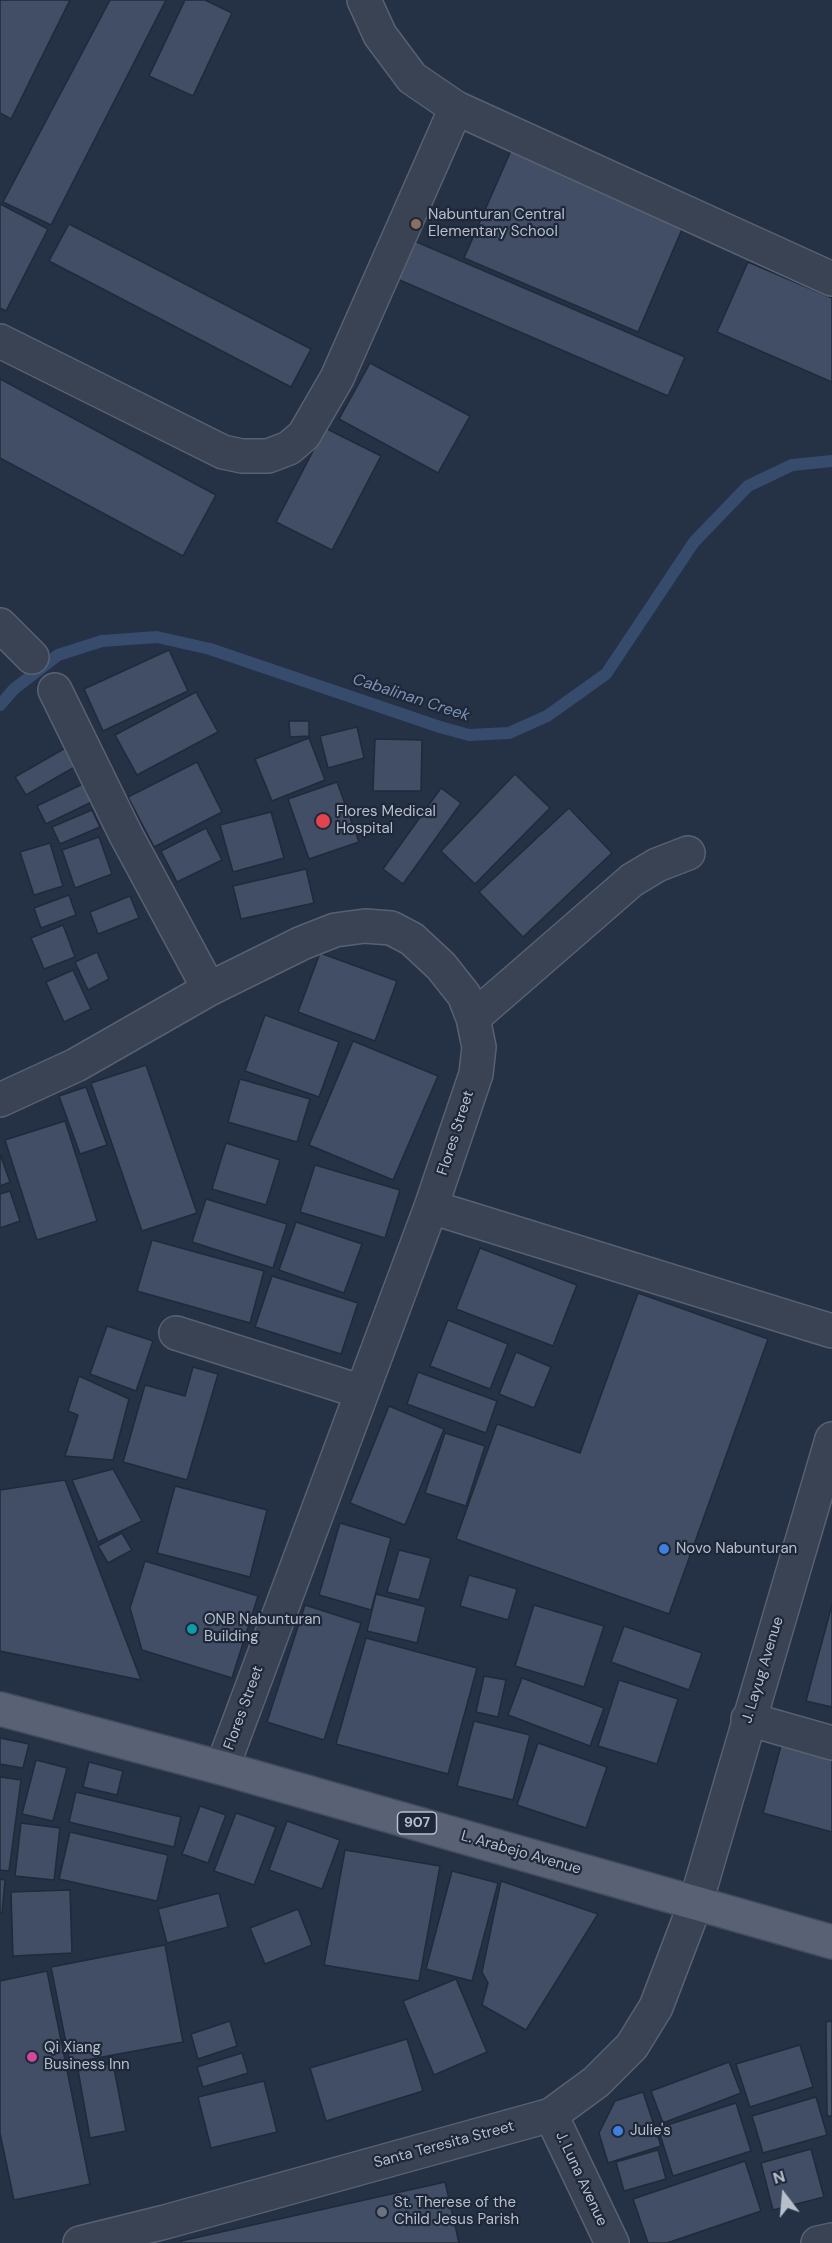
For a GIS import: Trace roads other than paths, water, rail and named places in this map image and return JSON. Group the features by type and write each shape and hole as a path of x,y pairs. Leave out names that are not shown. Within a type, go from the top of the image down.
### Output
{"main road":[{"name":"L. Arabejo Avenue","path":"0,1709 222,1768 832,1942"}],"street":[{"path":"364,0 380,35 412,78 456,108 832,279"},
{"path":"0,341 223,452 242,456 268,456 289,448 304,435 337,378 456,108"},
{"path":"0,625 32,657"},
{"path":"55,690 126,835 209,989"},
{"path":"473,1018 632,880 657,865 688,853"},
{"name":"Flores Street","path":"0,1100 76,1065 209,989 335,930 365,926 391,928 412,939 441,966 464,995 473,1018 478,1047 476,1074 431,1207 222,1768"},
{"path":"431,1207 832,1331"},
{"path":"176,1334 362,1392"},
{"name":"J. Layug Avenue","path":"696,1902 832,1439"},
{"path":"748,1719 832,1743"},
{"name":"Santa Teresita Street","path":"80,2243 176,2219 551,2115 596,2082 632,2046 656,2007 696,1902"},
{"name":"J. Luna Avenue","path":"551,2115 612,2243"},
{"path":"818,2243 832,2240"}],"waterway":[{"name":"Cabalinan Creek","path":"0,705 14,689 58,655 102,641 157,637 210,649 469,735 509,733 547,716 606,674 694,542 748,486 792,465 832,461"}],"place":[{"name":"Nabunturan Central Elementary School","path":"416,224"},
{"name":"Flores Medical Hospital","path":"323,821"},
{"name":"Novo Nabunturan","path":"664,1549"},
{"name":"ONB Nabunturan Building","path":"192,1629"},
{"name":"Qi Xiang Business Inn","path":"32,2057"},
{"name":"Julie's","path":"618,2131"},
{"name":"St. Therese of the Child Jesus Parish","path":"382,2212"}]}
